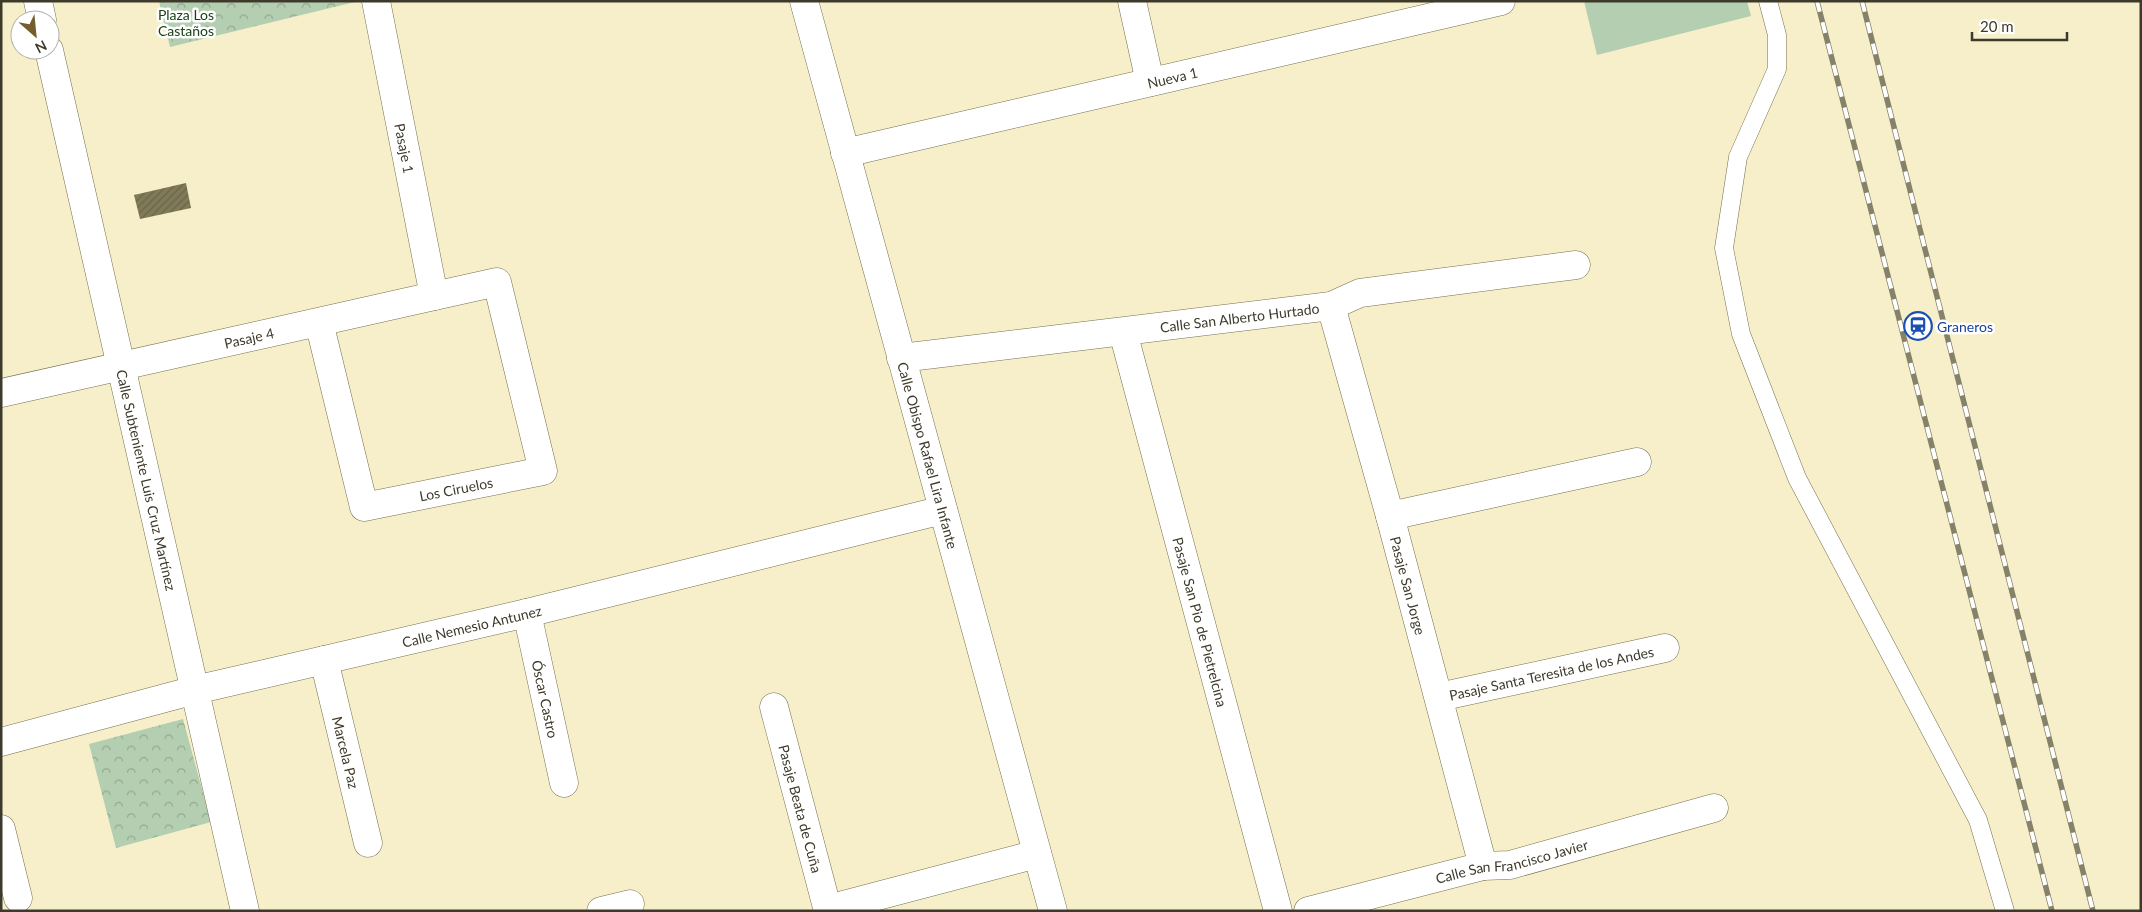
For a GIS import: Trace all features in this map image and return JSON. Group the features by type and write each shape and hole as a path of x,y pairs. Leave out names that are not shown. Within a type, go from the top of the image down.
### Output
{"street":[{"name":"Pasaje 1","path":"376,1 434,296"},
{"name":"Calle Obispo Rafael Lira Infante","path":"804,1 1053,911"},
{"path":"1132,1 1150,82"},
{"name":"Nueva 1","path":"845,153 1501,1"},
{"name":"Calle Subteniente Luis Cruz Martínez","path":"51,60 245,911"},
{"name":"Calle San Alberto Hurtado","path":"901,358 1331,306 1349,296 1366,292 1576,265"},
{"name":"Pasaje 4","path":"1,393 497,282"},
{"name":"Los Ciruelos","path":"319,322 364,507 544,471 497,282"},
{"name":"Pasaje San Jorge","path":"1331,306 1390,516 1483,866"},
{"name":"Pasaje San Pio de Pietrelcina","path":"1124,332 1278,911"},
{"path":"1390,516 1637,462"},
{"name":"Calle Nemesio Antunez","path":"1,742 195,690 527,613 943,510"},
{"name":"Óscar Castro","path":"527,613 564,783"},
{"name":"Pasaje Santa Teresita de los Andes","path":"1439,697 1665,648"},
{"name":"Marcela Paz","path":"324,660 368,844"},
{"name":"Pasaje Beata de Cuña","path":"774,707 828,910"},
{"name":"Calle San Francisco Javier","path":"1308,911 1483,866 1510,865 1714,808"},
{"path":"1,829 18,898"},
{"path":"828,910 1037,854"},
{"path":"603,911 630,904"}],"lane":[{"path":"1768,1 1777,35 1777,69 1738,157 1724,248 1741,334 1797,478 1978,820 2005,911"}],"green space":[{"name":"Plaza Los Castaños","path":"159,1 359,1 170,47"},
{"path":"1584,1 1747,1 1751,16 1597,55"},
{"path":"183,719 211,822 116,848 89,744"}],"building":[{"path":"186,183 191,208 140,219 134,195"}],"railway":[{"path":"1817,1 2052,911"},
{"path":"1862,1 2093,911"}],"place":[{"name":"Graneros","path":"1918,326"}]}
